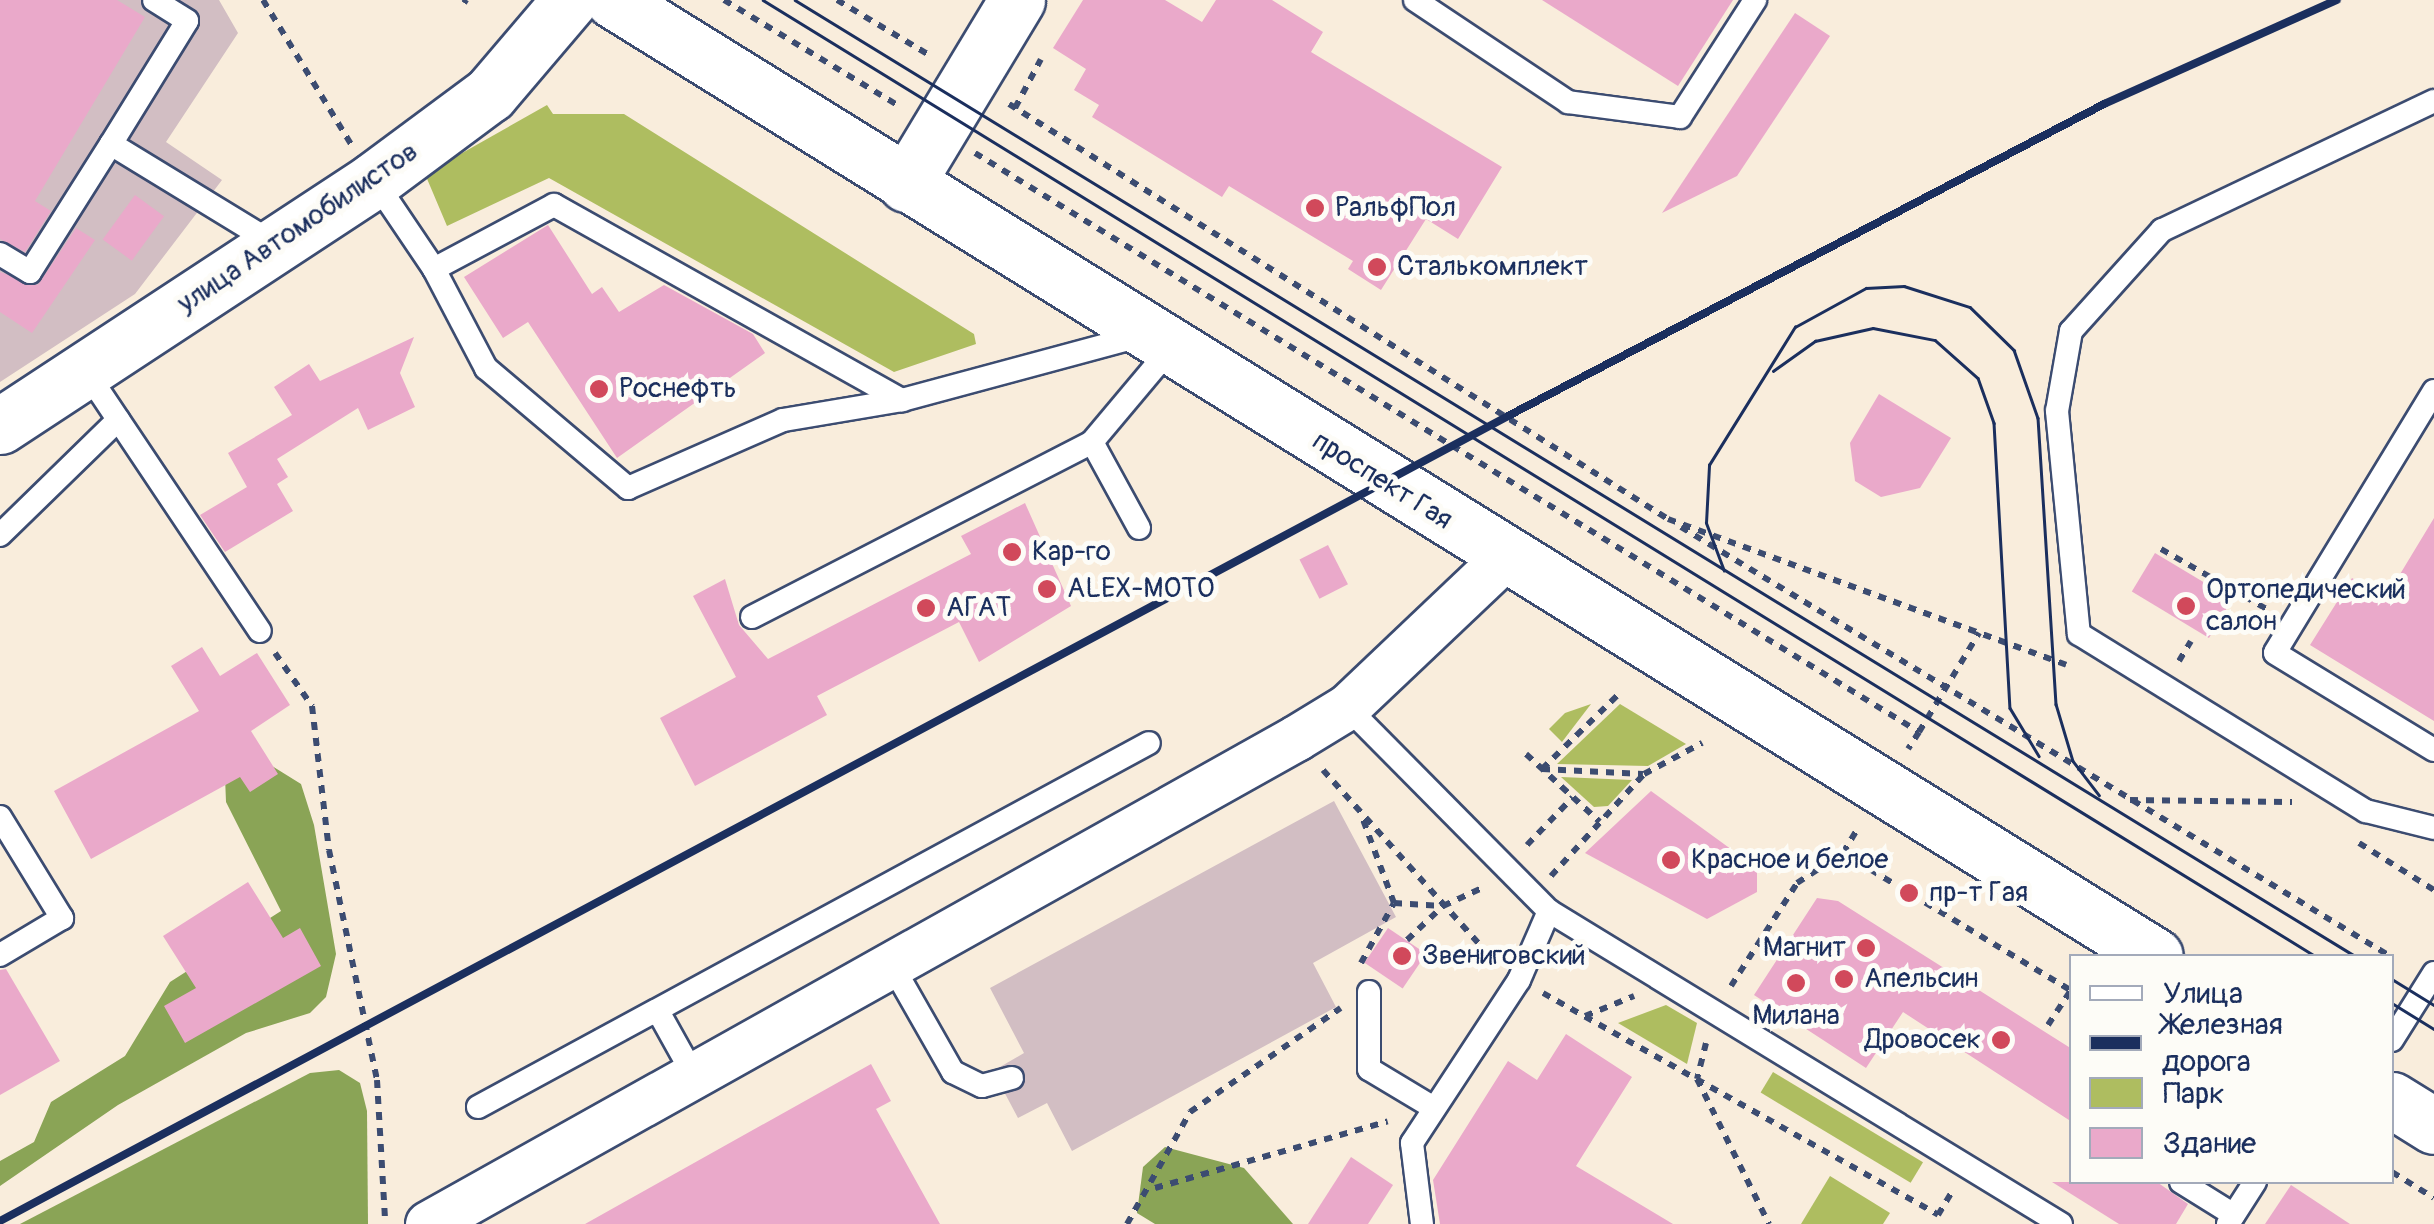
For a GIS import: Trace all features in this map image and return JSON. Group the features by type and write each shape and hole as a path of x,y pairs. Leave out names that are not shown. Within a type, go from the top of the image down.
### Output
{"main road":[{"name":"улица Автомобилистов","path":"0,426 374,180 490,94 570,0"},
{"name":"проспект Гая","path":"613,0 1504,558 2152,954"},
{"path":"906,184 973,81 1017,0"},
{"path":"2394,1101 2434,1126"}],"street":[{"path":"428,1224 1296,738 1346,706 1504,558"}],"lane":[{"path":"0,254 30,272 187,20 154,0"},
{"path":"1415,0 1568,102 1680,117 1755,0"},
{"path":"2434,101 2162,230 2072,331 2057,411 2080,634 2366,811 2434,828"},
{"path":"110,144 276,245"},
{"path":"374,180 434,269 486,368 628,488 782,420 902,400 1158,342"},
{"path":"434,269 554,205 902,400"},
{"path":"752,617 1092,442 1158,342"},
{"path":"86,370 260,631"},
{"path":"2434,391 2275,653 2434,750"},
{"path":"0,536 118,420"},
{"path":"1092,442 1139,528"},
{"path":"1346,706 1541,903 1966,1169 2061,1224"},
{"path":"478,1106 660,1013 1149,743"},
{"path":"0,817 62,918 0,955"},
{"path":"1422,1224 1412,1144 1520,980 1541,903"},
{"path":"893,967 953,1072 982,1086 1012,1078"},
{"path":"2394,1037 2434,972"},
{"path":"1369,992 1369,1069 1434,1108"},
{"path":"660,1013 694,1076"},
{"path":"2184,1184 2231,1219 2254,1184"}],"path":[{"path":"263,0 374,180"},
{"path":"724,0 1919,732"},
{"path":"837,0 973,81 1668,519 2387,954"},
{"path":"1668,519 2075,668"},
{"path":"2162,550 2292,624"},
{"path":"260,631 312,706 329,850 376,1080 386,1224"},
{"path":"1768,1224 1697,1080 1714,1013 1797,883 1843,852 1979,633"},
{"path":"1542,770 1621,692"},
{"path":"1296,738 1444,906 1520,980 1938,1215 1966,1169"},
{"path":"1541,903 1600,822 1644,774 1702,743"},
{"path":"1526,754 1600,822"},
{"path":"1542,770 1644,774"},
{"path":"2276,792 2308,812"},
{"path":"2129,800 2292,802"},
{"path":"1360,811 1394,903"},
{"path":"2340,832 2434,890"},
{"path":"1843,852 2069,990"},
{"path":"1394,903 1444,906"},
{"path":"1127,1224 1154,1189 1190,1112 1369,992 1359,959 1394,903"},
{"path":"1407,940 1444,906"},
{"path":"1584,1016 1666,983"},
{"path":"2048,1024 2069,994"},
{"path":"1154,1189 1434,1108"},
{"path":"2394,1173 2434,1198"}],"shaded area":[{"path":"0,0 219,0 238,33 166,142 222,180 135,294 0,382"},
{"path":"1334,801 1396,917 1313,963 1336,1007 1072,1151 1047,1103 1018,1118 993,1071 1024,1053 990,988"}],"green space":[{"path":"547,105 553,114 624,114 974,334 976,344 894,372 549,178 447,226 425,174"},
{"path":"1591,704 1562,742 1549,729 1565,713"},
{"path":"1620,704 1686,744 1648,766 1557,764"},
{"path":"264,761 301,784 314,825 336,954 326,997 310,1013 246,1033 118,1105 0,1186 0,1161 34,1142 51,1102 125,1056 170,982 281,911 226,802 225,777"},
{"path":"1561,777 1632,780 1608,806 1594,807"},
{"path":"1666,1005 1697,1023 1687,1064 1618,1023"},
{"path":"339,1070 360,1083 367,1111 368,1224 20,1224 310,1073"},
{"path":"1773,1072 1923,1162 1911,1183 1761,1093"},
{"path":"1165,1147 1244,1168 1293,1224 1155,1224 1137,1213 1143,1167"},
{"path":"1830,1176 1890,1213 1883,1224 1801,1224"}],"building":[{"path":"0,0 117,0 145,17 35,201 51,211 25,252 0,239"},
{"path":"1083,0 1165,0 1202,22 1216,0 1272,0 1323,32 1311,52 1502,167 1458,239 1426,219 1381,290 1348,269 1353,261 1229,186 1222,197 1092,117 1099,105 1074,90 1086,69 1053,48"},
{"path":"1542,0 1733,0 1678,86"},
{"path":"1795,13 1830,36 1737,176 1662,213"},
{"path":"135,195 164,216 132,261 103,239"},
{"path":"548,225 592,294 602,287 619,312 664,285 753,334 765,353 617,458 528,322 503,338 464,277"},
{"path":"76,228 95,240 32,333 0,312 0,272 38,285"},
{"path":"414,337 400,373 415,407 368,430 358,408 277,459 288,477 277,484 293,511 225,552 200,515 247,487 228,453 292,415 274,387 309,364 320,381"},
{"path":"1879,394 1951,438 1920,488 1881,497 1855,481 1850,443"},
{"path":"1025,503 1071,606 979,662 959,622 817,696 827,715 695,786 660,718 736,677 693,596 725,579 739,625 768,659 971,554 961,536"},
{"path":"2434,518 2434,721 2310,645 2352,578 2385,599"},
{"path":"1328,545 1348,584 1319,599 1299,560"},
{"path":"2155,553 2232,599 2209,638 2132,592"},
{"path":"202,647 220,676 257,653 290,705 251,731 278,774 250,792 240,777 91,859 54,791 199,711 171,666"},
{"name":"Красное и белое","path":"1651,791 1757,868 1757,892 1707,919 1585,853"},
{"path":"248,882 283,938 300,928 321,966 185,1043 164,1006 196,988 163,936"},
{"path":"1817,898 1838,901 2069,1047 2069,1120 1903,1012 1866,1068 1754,995"},
{"path":"1388,928 1426,954 1403,989 1365,963"},
{"path":"6,969 60,1061 0,1095 0,970"},
{"path":"1566,1034 1632,1077 1576,1166 1673,1224 1440,1224 1433,1180 1508,1061 1537,1080"},
{"path":"871,1064 891,1101 876,1109 940,1224 585,1224"},
{"path":"1351,1157 1393,1185 1368,1224 1308,1224"},
{"path":"2052,1182 2160,1184 2188,1204 2176,1224 2119,1224"},
{"path":"2291,1185 2350,1224 2265,1224"}],"tram line":[{"path":"763,0 2312,954"},
{"path":"795,0 2352,954"},
{"path":"1724,571 1706,523 1709,465 1795,327 1866,288 1904,286 1970,307 2014,350 2038,418 2056,704 2073,761 2099,795"},
{"path":"1773,371 1815,341 1873,328 1935,340 1978,378 1994,423 2010,708 2039,756"},
{"path":"2394,980 2434,1005"},
{"path":"2394,1004 2434,1029"}],"railway":[{"path":"0,1221 1508,416 2104,104 2337,0"}],"place":[{"name":"РальфПол","path":"1315,208"},
{"name":"Сталькомплект","path":"1377,267"},
{"name":"Роснефть","path":"599,389"},
{"name":"Кар-го","path":"1012,552"},
{"name":"ALEX-MOTO","path":"1047,589"},
{"name":"Ортопедический салон","path":"2186,606"},
{"name":"АГАТ","path":"926,608"},
{"name":"Красное и белое","path":"1671,860"},
{"name":"пр-т Гая","path":"1909,893"},
{"name":"Магнит","path":"1866,948"},
{"name":"Звениговский","path":"1402,956"},
{"name":"Апельсин","path":"1844,979"},
{"name":"Милана","path":"1796,983"},
{"name":"Дровосек","path":"2001,1040"}]}
